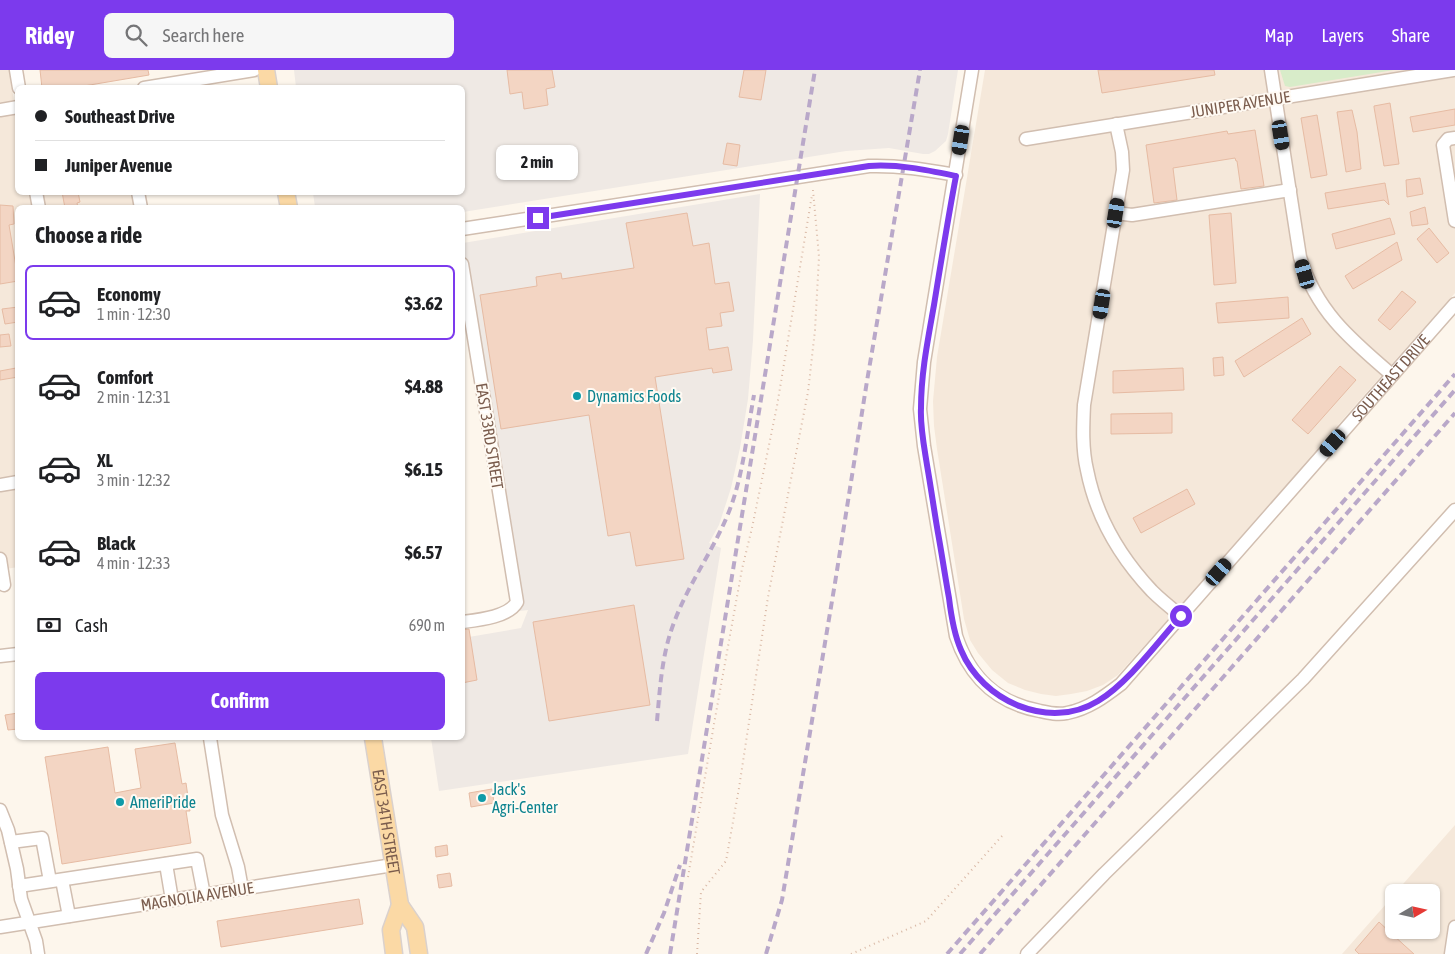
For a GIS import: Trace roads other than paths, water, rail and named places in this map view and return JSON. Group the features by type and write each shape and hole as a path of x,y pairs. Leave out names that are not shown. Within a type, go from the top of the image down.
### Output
{"main road":[{"path":"266,70 268,85"},
{"name":"EAST 34TH STREET","path":"373,740 400,905"},
{"path":"394,954 391,930 400,905"},
{"path":"400,905 415,927 419,954"}],"street":[{"path":"16,70 18,85"},
{"path":"162,85 254,70"},
{"name":"SOUTHEAST DRIVE","path":"972,70 924,362 920,409 924,446 952,621 961,651 969,665 980,681 1007,701 1032,710 1064,714 1097,702 1120,684 1455,304"},
{"path":"1271,70 1300,257 1305,274 1334,321 1352,342 1392,375"},
{"name":"JUNIPER AVENUE","path":"1026,139 1453,70"},
{"path":"0,110 15,108"},
{"path":"1116,124 1122,152 1123,170 1084,405 1083,424 1086,469 1098,508 1120,551 1134,571 1153,592 1181,616"},
{"path":"1455,138 1448,139 1443,145 1455,221"},
{"path":"465,229 869,166 904,166 956,176"},
{"path":"1116,213 1132,215 1290,190"},
{"name":"EAST 33RD STREET","path":"465,282 517,602 514,607 505,613 465,621"},
{"path":"0,485 15,482"},
{"path":"1027,954 1104,874 1303,679 1455,510"},
{"path":"0,559 2,586 15,584"},
{"path":"0,656 15,654"},
{"path":"210,740 222,815 238,867 242,889"},
{"path":"0,810 8,830 17,869 21,898 36,941 38,954"},
{"path":"11,842 42,838 69,916"},
{"path":"19,886 196,859 204,895"},
{"path":"166,864 172,900"},
{"name":"MAGNOLIA AVENUE","path":"0,927 393,865"},
{"path":"1451,954 1455,927"}],"railway":[{"path":"670,954 815,70"},
{"path":"766,954 782,900 920,70"},
{"path":"947,954 1455,374"},
{"path":"960,954 1455,390"},
{"path":"657,721 662,670 667,644 681,606 722,528 733,500 741,471 754,395"},
{"path":"980,954 1455,413"},
{"path":"646,954 664,913 680,865"}],"place":[{"name":"Dynamics Foods","path":"577,396"},
{"name":"Jack's Agri-Center","path":"482,798"},
{"name":"AmeriPride","path":"120,802"}]}
